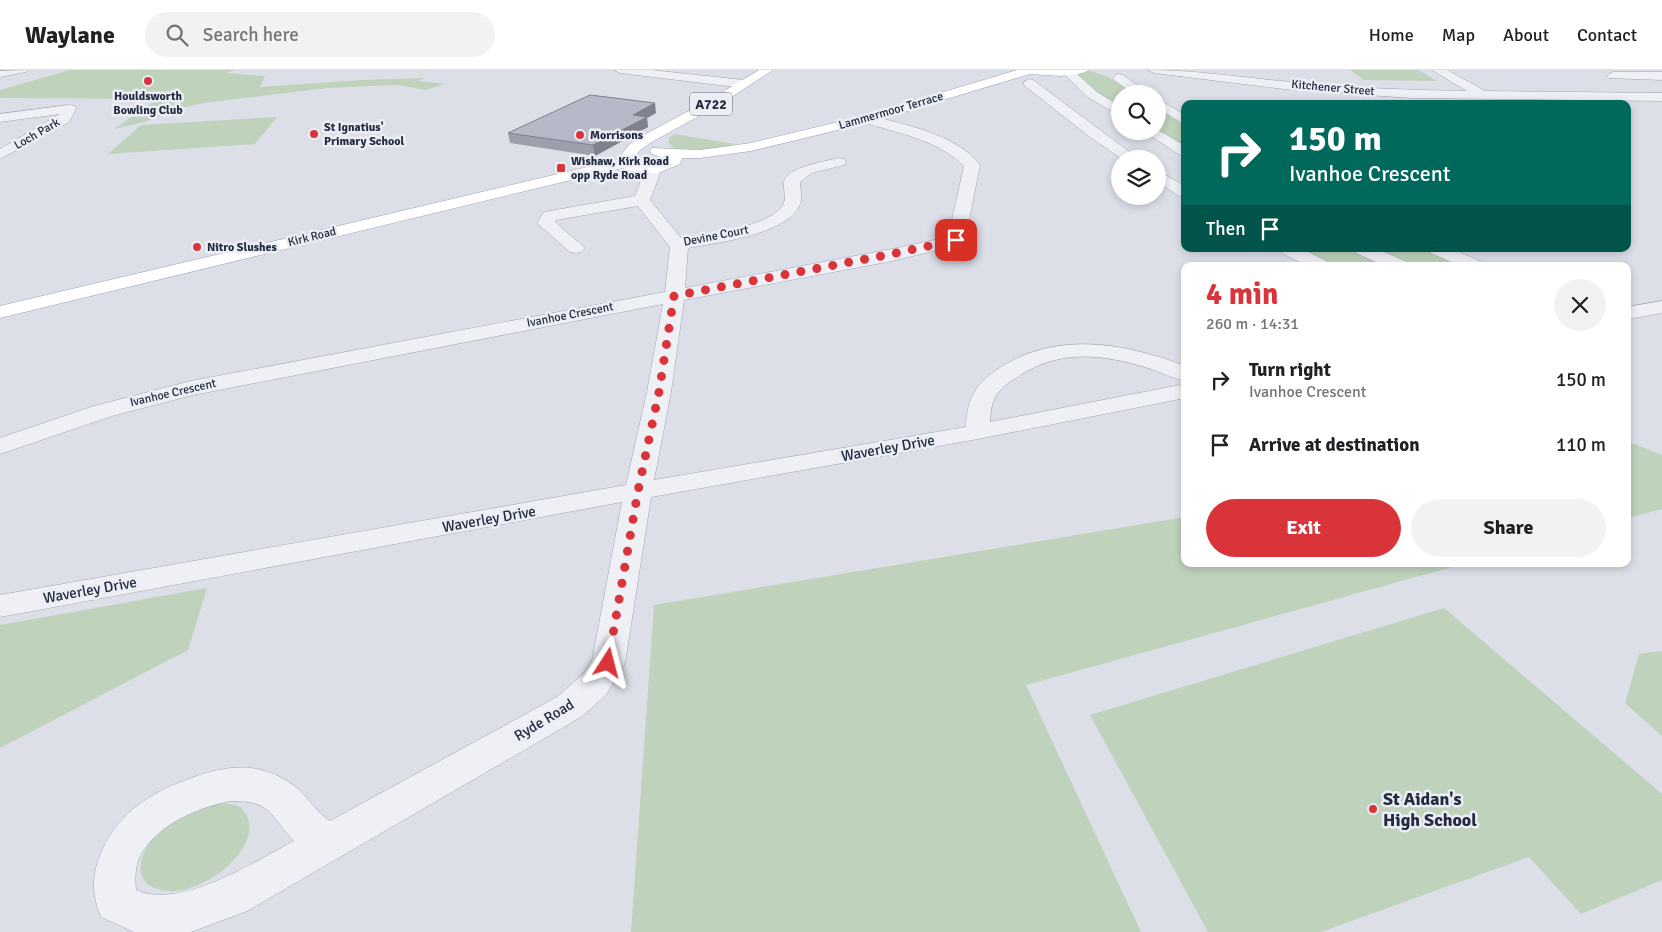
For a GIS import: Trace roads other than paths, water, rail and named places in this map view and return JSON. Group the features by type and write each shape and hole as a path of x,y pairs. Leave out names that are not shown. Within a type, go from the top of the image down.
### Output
{"main road":[{"name":"Kirk Road","path":"651,160 635,147 767,70"},
{"name":"Lammermoor Terrace","path":"651,160 724,156 751,147 867,119 1029,74 1078,71"},
{"path":"651,160 658,147 654,136"},
{"name":"Kirk Road","path":"0,312 538,182 651,160"}],"street":[{"path":"0,74 22,70"},
{"path":"620,70 744,84"},
{"name":"Kitchener Street","path":"1154,70 1358,91 1485,96 1662,97"},
{"path":"1438,70 1485,96"},
{"path":"1658,70 1662,72"},
{"path":"1078,71 1070,74 1093,94 1111,106"},
{"path":"1029,74 1095,134 1119,150"},
{"path":"1613,76 1662,76"},
{"path":"1119,78 1130,85"},
{"path":"1358,91 1361,100"},
{"name":"Loch Park","path":"0,118 70,108 64,119 0,155"},
{"path":"1166,108 1181,118"},
{"name":"Ivanhoe Crescent","path":"0,446 103,411 191,388 892,254 956,240 972,165 962,154 947,145 867,119"},
{"path":"1165,140 1181,150"},
{"path":"642,200 652,174 651,160"},
{"name":"Devine Court","path":"678,244 757,228 786,212 792,203 792,180 807,170 839,162"},
{"path":"1166,180 1181,189"},
{"path":"642,200 678,244"},
{"path":"576,248 546,223 550,216 642,200"},
{"name":"Ryde Road","path":"332,841 309,829 289,806 268,789 239,784 210,788 171,803 145,821 124,846 113,881 116,902 144,915 185,913 232,897 332,841 569,707 594,685 608,663 638,491 659,392 674,296 680,247 678,244"},
{"path":"1294,252 1313,262"},
{"path":"1369,252 1391,262"},
{"path":"1444,252 1466,262"},
{"path":"1631,312 1662,307"},
{"path":"978,432 980,404 996,380 1024,362 1062,351 1088,351 1119,355 1168,367 1181,372"},
{"name":"Waverley Drive","path":"0,606 978,432 1181,392"}],"place":[{"name":"Houldsworth Bowling Club","path":"148,81"},
{"name":"St Ignatius' Primary School","path":"314,134"},
{"name":"Morrisons","path":"580,135"},
{"name":"Wishaw, Kirk Road opp Ryde Road","path":"561,168"},
{"name":"Nitro Slushes","path":"197,247"},
{"name":"St Aidan's High School","path":"1373,809"}]}
